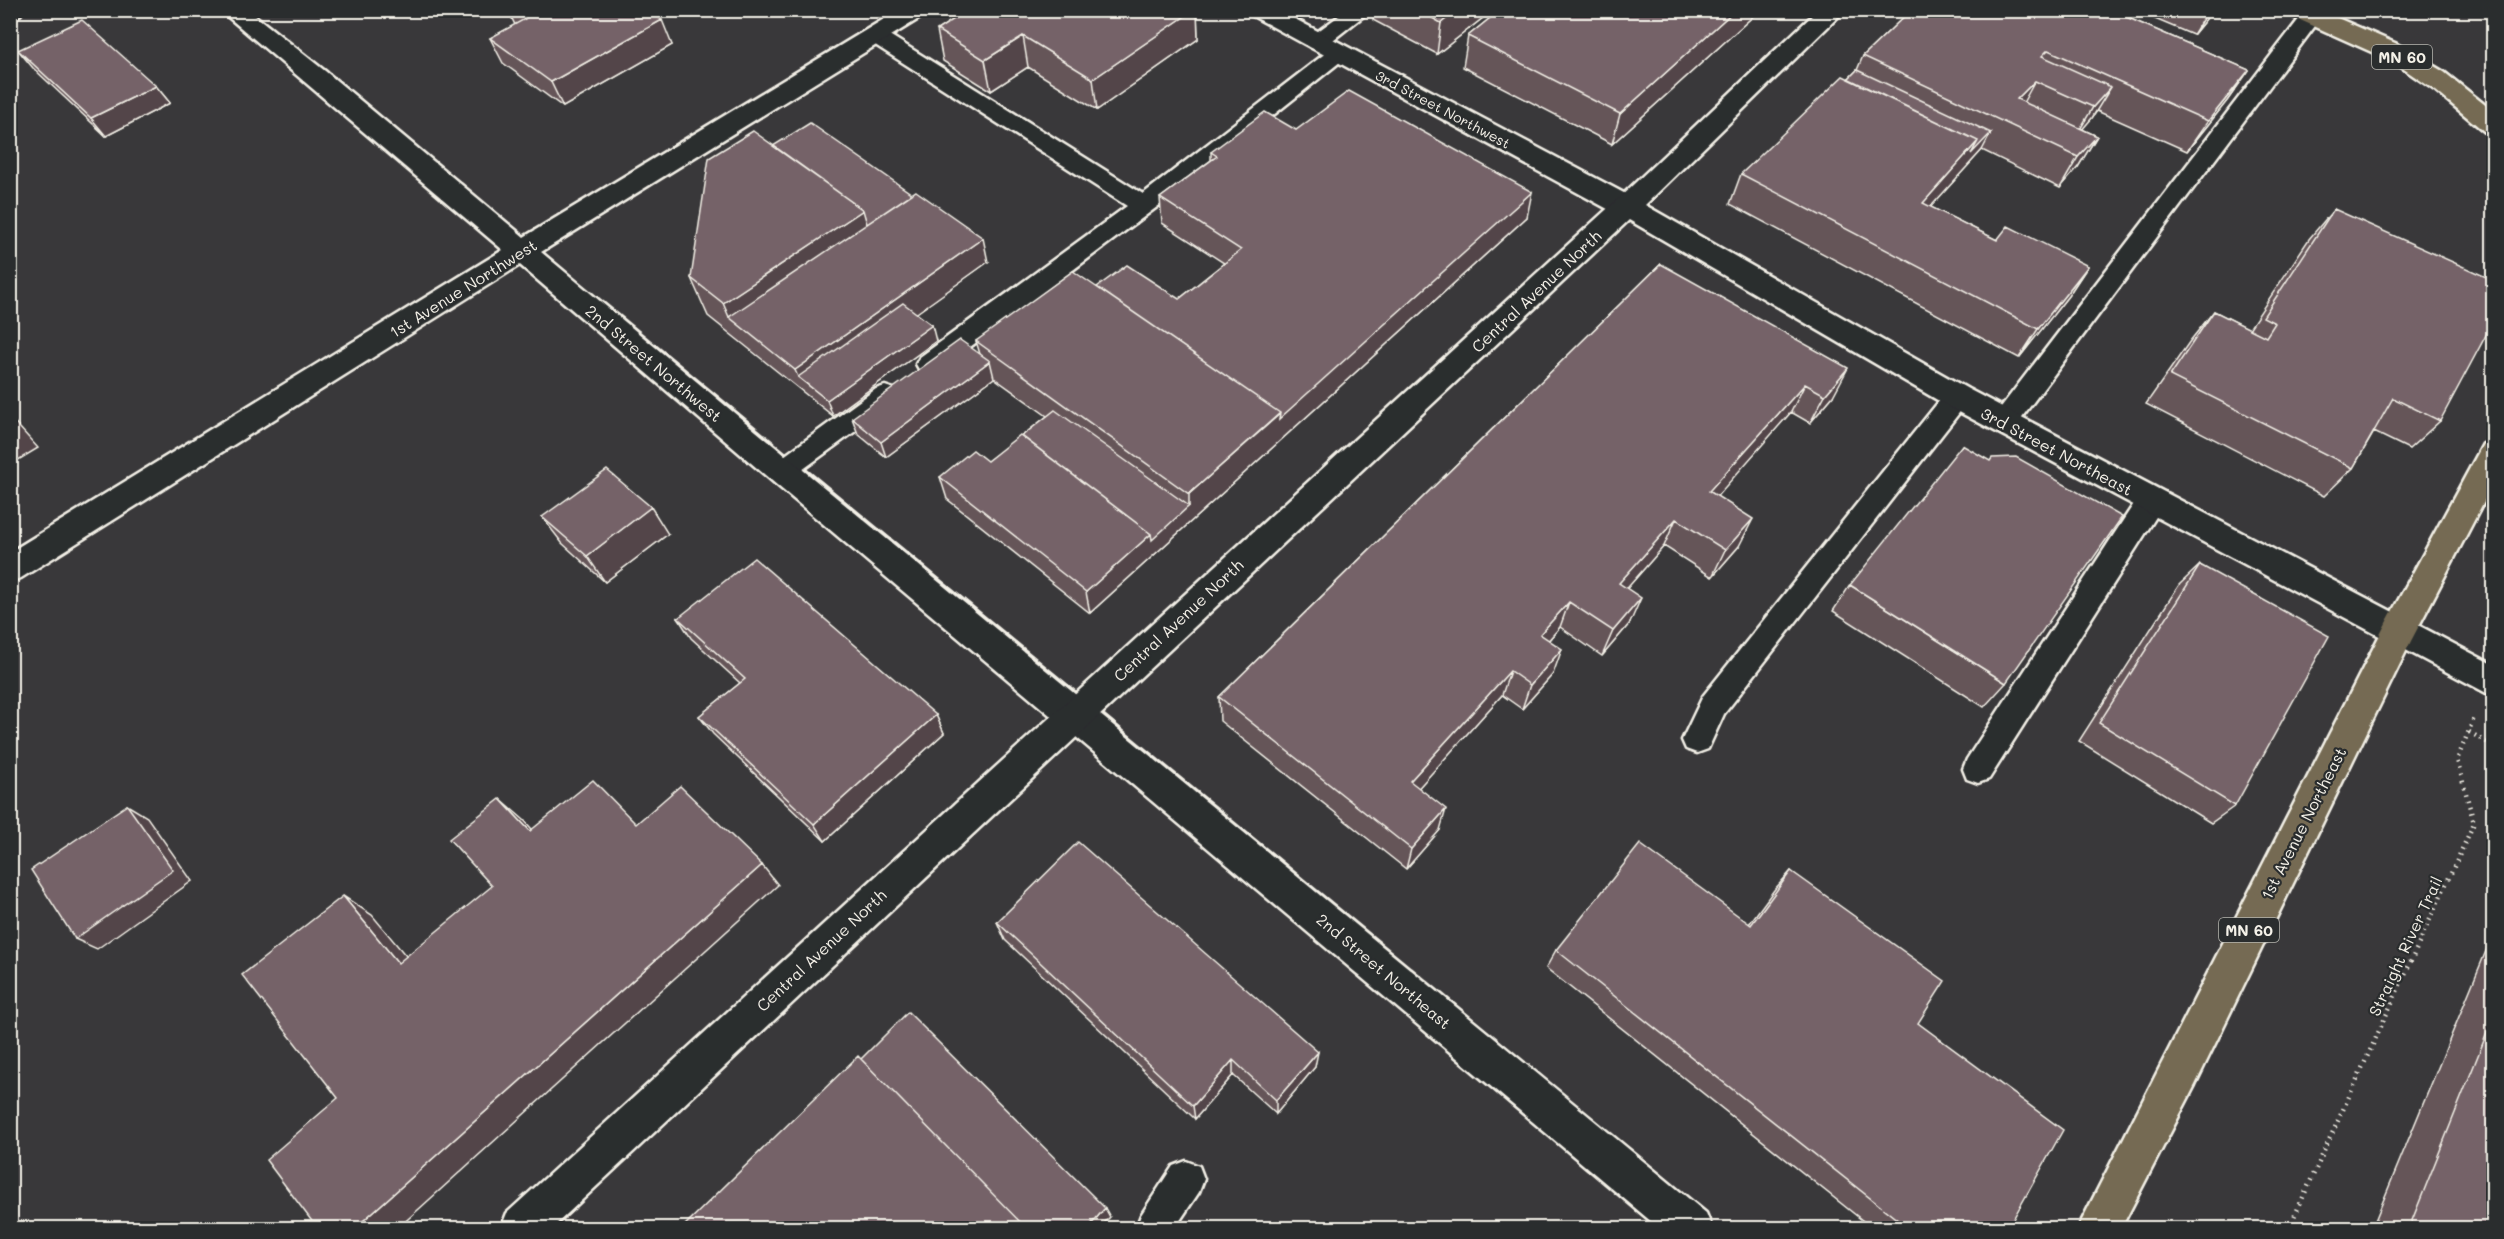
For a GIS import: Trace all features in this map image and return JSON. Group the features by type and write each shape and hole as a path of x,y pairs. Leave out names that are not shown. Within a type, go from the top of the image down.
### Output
{"main road":[{"name":"MN 60","path":"2308,12 2412,62 2456,93 2493,126"},
{"name":"1st Avenue Northeast","path":"2099,1228 2181,1071 2398,631 2493,452"}],"street":[{"name":"2nd Street Northwest","path":"232,10 316,77 782,471 1076,714"},
{"name":"1st Avenue Northwest","path":"10,569 522,251 917,10"},
{"name":"3rd Street Northwest","path":"1259,10 1627,207"},
{"name":"Central Avenue North","path":"522,1228 1627,207 1833,10"},
{"name":"3rd Street Northeast","path":"1627,207 1957,397 2491,681"},
{"name":"2nd Street Northeast","path":"1076,714 1691,1228"}],"lane":[{"path":"782,471 1143,205 1328,48 1361,10"},
{"path":"2004,422 2186,185 2308,12"},
{"path":"876,36 1143,205"},
{"path":"1697,740 1713,705 1957,397"},
{"path":"1978,770 2151,501"},
{"path":"1154,1228 1186,1179"}],"path":[{"name":"Straight River Trail","path":"2289,1228 2474,823 2457,760 2491,681"},
{"path":"2469,732 2493,746"}],"building":[{"path":"513,10 648,10 662,20 551,82 490,38 525,19"},
{"path":"968,10 1194,10 1093,79 1023,36 985,60 937,30"},
{"path":"1418,10 1457,10 1441,23"},
{"path":"1500,10 1735,10 1620,114 1468,36"},
{"path":"1911,10 2132,10 2126,17 2249,70 2208,121 2048,50 2042,56 2111,87 2093,107 2035,81 2017,99 2097,136 2078,157 1863,56"},
{"path":"82,20 156,86 91,118 18,50"},
{"path":"1857,70 1991,133 1971,154 1978,141 1848,79"},
{"path":"1843,76 1978,141 1923,203 1997,240 2008,226 2088,266 2038,329 1741,174"},
{"path":"1349,91 1532,192 1279,419 1280,413 1097,287 1127,265 1179,299 1241,250 1160,198 1217,156 1211,152 1265,112 1296,130"},
{"path":"810,123 912,194 867,224 863,210 773,146"},
{"path":"753,131 863,210 723,303 691,278 709,158"},
{"path":"916,191 983,238 795,370 729,317"},
{"path":"2334,209 2493,280 2493,322 2440,421 2393,398 2353,468 2170,376 2214,311 2266,337 2275,323 2263,317"},
{"path":"1661,264 1848,368 1825,395 1805,384 1709,491 1753,519 1725,550 1676,519 1619,583 1641,598 1613,631 1569,602 1540,634 1562,649 1530,685 1510,671 1410,781 1446,809 1411,849 1219,697"},
{"path":"1073,271 1280,413 1189,494 976,341"},
{"path":"903,303 932,325 827,400 798,377"},
{"path":"960,340 990,361 881,442 852,418"},
{"path":"1055,410 1189,506 1152,540 1151,534 1022,436"},
{"path":"1020,435 1151,534 1086,592 940,477 973,450 987,461"},
{"path":"1962,445 1990,461 1992,458 2016,457 2122,517 2006,683 1850,585"},
{"path":"607,470 651,507 587,556 542,517"},
{"path":"754,558 936,715 814,824 699,716 745,679 678,618"},
{"path":"2200,565 2329,636 2235,806 2099,723"},
{"path":"593,780 636,824 680,786 762,865 355,1228 317,1228 266,1160 338,1098 242,975 343,896 398,963 492,886 449,839 500,799 530,831"},
{"path":"127,805 173,870 75,939 31,870"},
{"path":"1078,842 1318,1052 1276,1100 1233,1060 1193,1106 997,922"},
{"path":"1640,844 1751,925 1791,871 1945,981 1918,1023 2063,1130 2008,1228 1908,1228 1556,950"},
{"path":"908,1012 1105,1208 1088,1228 1026,1228 861,1059"},
{"path":"2493,1018 2493,1228 2409,1228"},
{"path":"858,1056 1026,1228 682,1228 777,1135"}]}
